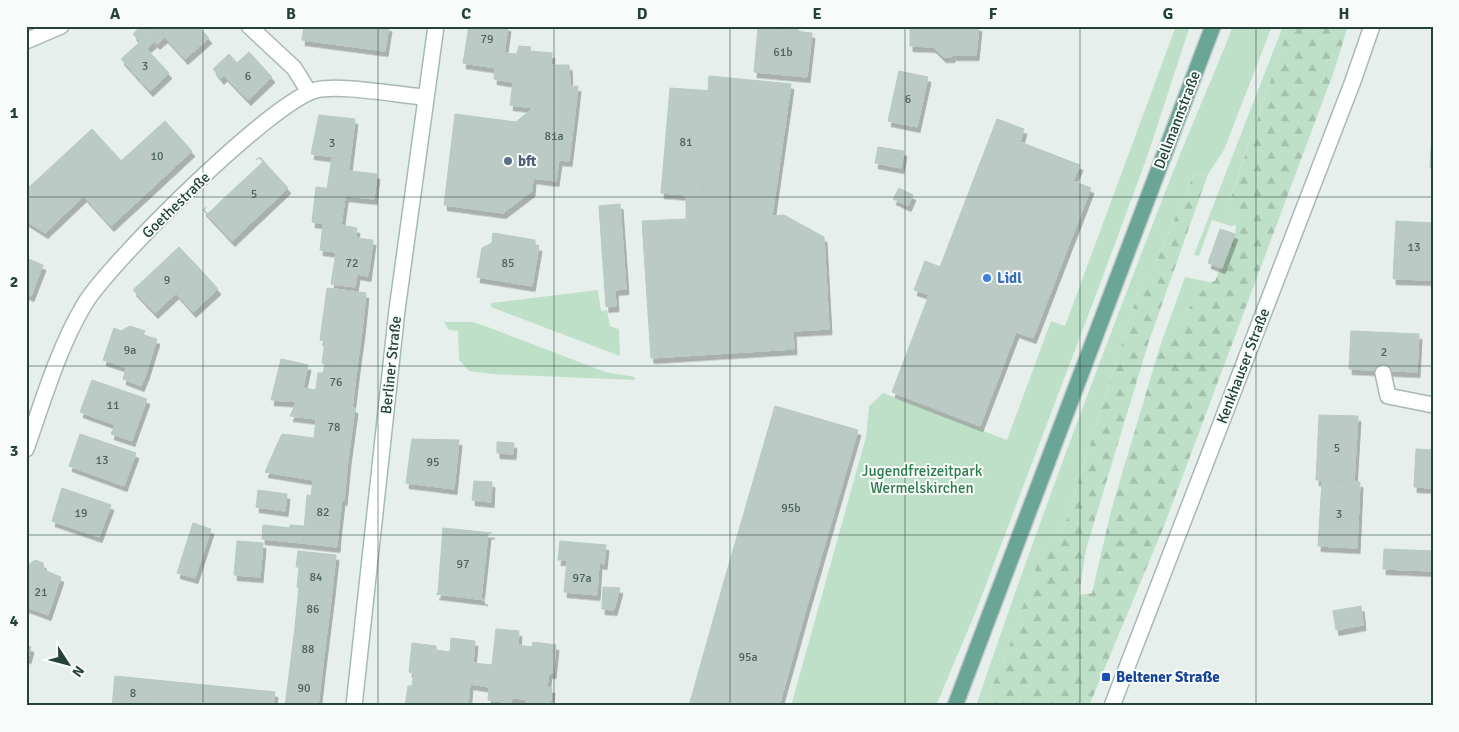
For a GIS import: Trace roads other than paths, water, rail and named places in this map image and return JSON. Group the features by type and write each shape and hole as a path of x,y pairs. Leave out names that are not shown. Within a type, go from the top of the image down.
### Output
{"main road":[{"name":"Dellmannstraße","path":"955,706 1213,26"}],"street":[{"path":"26,41 61,26"},
{"path":"249,26 294,68 310,92"},
{"name":"Berliner Straße","path":"354,706 397,310 436,26"},
{"name":"Kenkhauser Straße","path":"1112,706 1349,91 1372,26"},
{"name":"Goethestraße","path":"26,449 58,360 84,304 123,256 230,152 269,119 310,92 330,89 426,98"},
{"path":"1384,373 1388,396 1433,405"}],"place":[{"name":"bft","path":"508,161"},
{"name":"Lidl","path":"987,278"},
{"name":"Beltener Straße","path":"1106,677"}],"park label":[{"name":"Jugendfreizeitpark Wermelskirchen","path":"922,480"}]}
